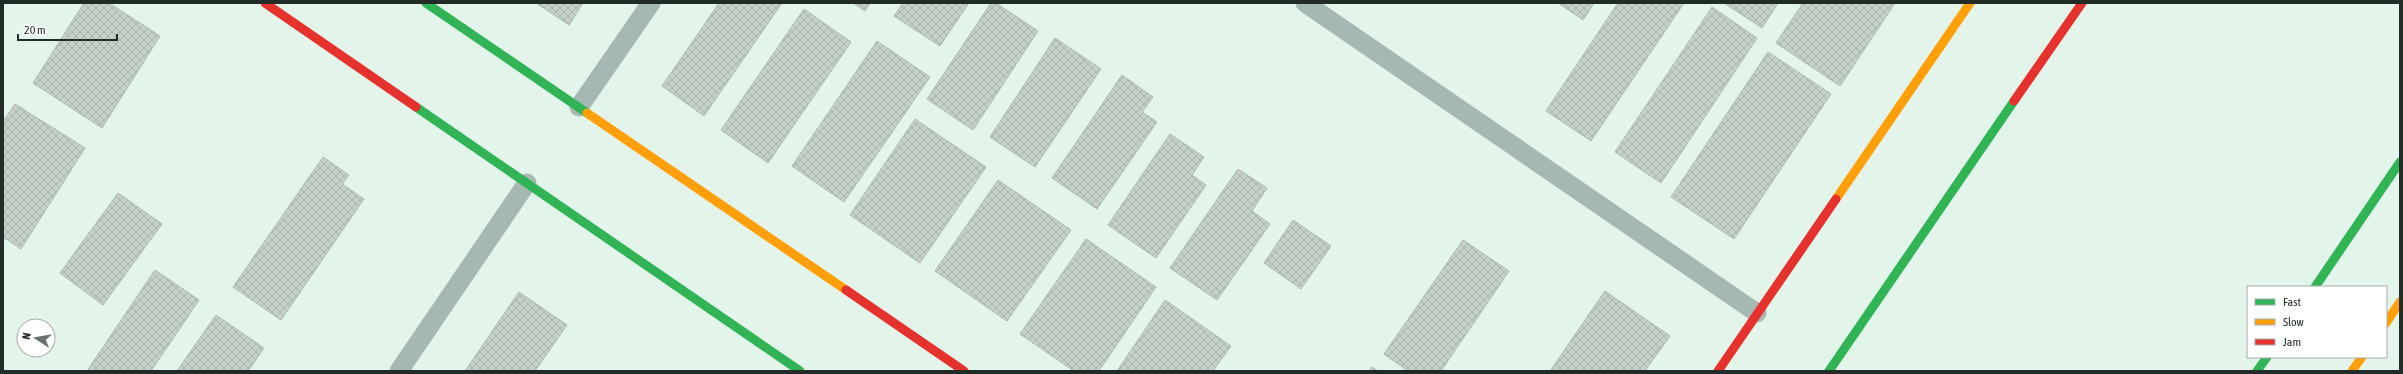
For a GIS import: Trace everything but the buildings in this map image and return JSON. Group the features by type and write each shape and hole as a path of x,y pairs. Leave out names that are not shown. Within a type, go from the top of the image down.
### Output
{"street":[{"path":"265,3 800,371"},
{"path":"426,3 964,371"},
{"path":"1718,371 1970,3"},
{"path":"1829,371 2082,3"},
{"path":"2315,286 2400,162"},
{"path":"2387,321 2400,302"},
{"path":"2257,371 2266,358"},
{"path":"2352,371 2361,358"}],"lane":[{"path":"579,107 651,3"},
{"path":"1305,3 1758,313"},
{"path":"399,371 527,183"}],"traffic: fast":[{"path":"426,3 587,113"},
{"path":"1829,371 2014,101"},
{"path":"416,107 800,371"},
{"path":"2316,286 2400,162"},
{"path":"2257,371 2266,358"}],"traffic: slow":[{"path":"1836,199 1970,3"},
{"path":"587,113 846,290"},
{"path":"2387,322 2400,302"},
{"path":"2352,371 2361,358"}],"traffic: jam":[{"path":"265,3 416,107"},
{"path":"2014,101 2082,3"},
{"path":"1718,371 1836,199"},
{"path":"846,290 964,371"}]}
